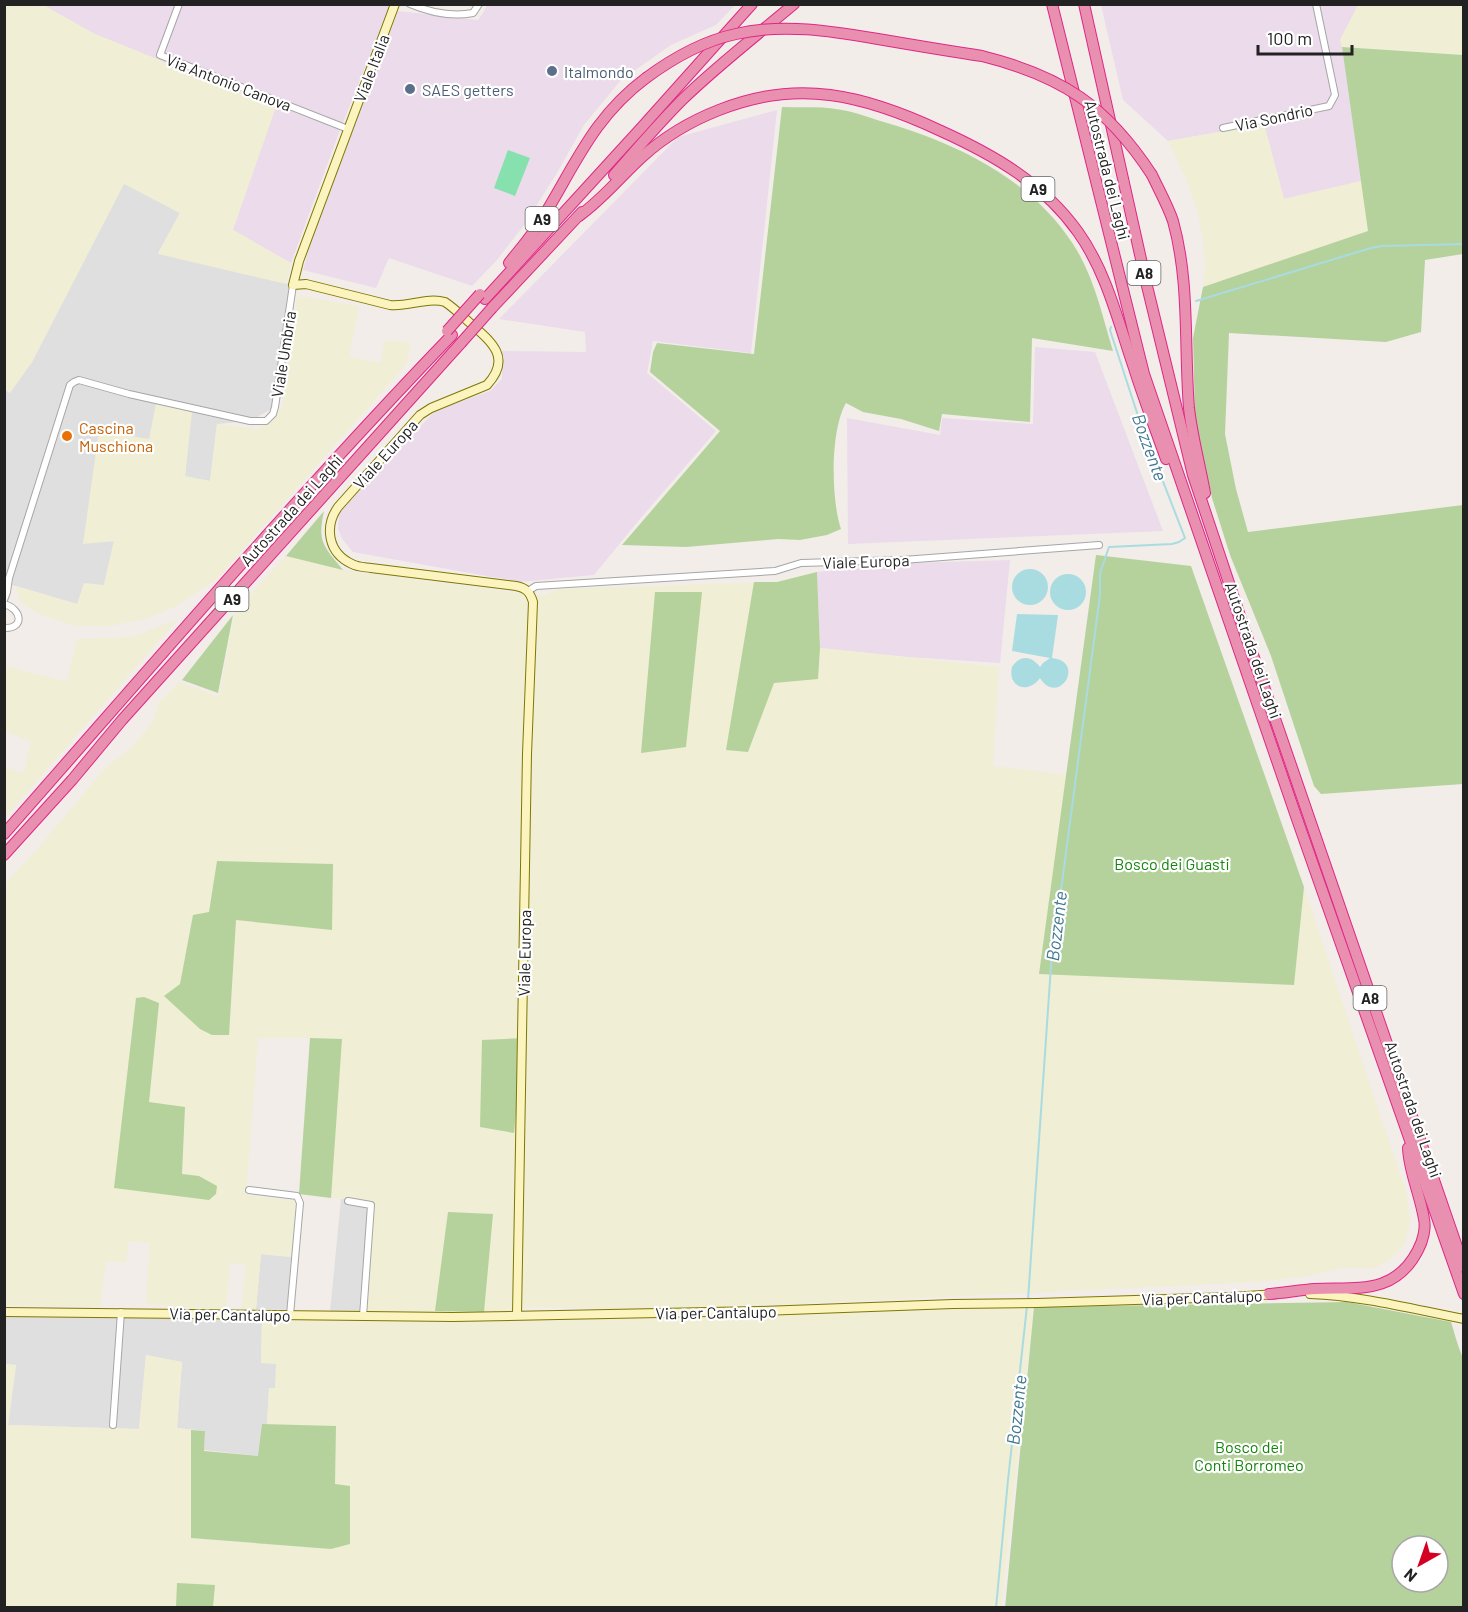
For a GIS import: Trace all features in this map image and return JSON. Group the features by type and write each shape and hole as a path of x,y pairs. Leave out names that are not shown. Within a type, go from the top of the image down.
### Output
{"highway":[{"name":"A9","path":"483,296 642,127 752,4"},
{"name":"A9","path":"579,216 682,99 794,4"},
{"name":"Autostrada dei Laghi","path":"1052,4 1144,374 1464,1294"},
{"name":"Autostrada dei Laghi","path":"1084,4 1147,286 1193,475 1464,1267"},
{"name":"A9","path":"483,296 539,224 590,136 619,101 633,87 677,56 696,47 734,34 773,28 790,28 832,32 1003,61 1057,82 1077,94 1112,124 1140,156 1152,175 1172,219 1180,251 1184,286 1190,411 1214,538"},
{"name":"A9","path":"579,216 669,135 718,110 753,98 773,95 827,94 885,107 965,142 1007,165 1059,208 1079,232 1097,264 1229,636 1243,663"},
{"name":"Autostrada dei Laghi","path":"4,855 72,780 122,720 492,308 579,216"},
{"name":"Autostrada dei Laghi","path":"4,834 483,296"},
{"path":"1269,1294 1314,1289 1371,1287 1398,1276 1407,1268 1422,1242 1425,1221 1408,1163 1407,1132"}],"street":[{"name":"Via Antonio Canova","path":"179,4 160,55 348,130"},
{"name":"Viale Italia","path":"348,130 395,4"},
{"path":"410,4 424,10 462,15 472,13 479,4"},
{"name":"Via Sondrio","path":"1223,128 1329,106 1335,94 1316,4"},
{"name":"Viale Umbria","path":"5,599 9,578 67,391 74,382 79,380 129,394 250,421 266,421 273,414 293,285 299,261 348,130"},
{"name":"Viale Europa","path":"293,285 306,284 390,305 401,306 439,300 445,302 488,339 497,351 499,361 494,378 487,385 431,408 420,415 338,507 329,525 332,544 336,552 357,566 516,586 522,587 531,595 518,1315"},
{"name":"Viale Europa","path":"528,591 536,585 774,571 801,563 903,560 1099,545"},
{"path":"5,599 12,606"},
{"path":"4,628 10,628 18,622 18,613 5,599"},
{"path":"249,1190 297,1196 300,1203 290,1315"},
{"path":"348,1201 371,1205 363,1316"},
{"name":"Via per Cantalupo","path":"4,1312 453,1317 1037,1303 1269,1294 1341,1295 1464,1319"},
{"path":"113,1425 121,1312"}],"shaded area":[{"path":"4,5 43,5 93,33 276,107 233,230 291,263 286,284 158,254 180,213 124,184 32,362 10,393 5,390"},
{"path":"43,5 390,5 340,130 291,263 233,230 93,33"},
{"path":"487,5 735,5 716,25 671,45 621,80 584,125 525,224 497,260 472,286 389,258 376,288 303,270 314,231 398,11 478,20"},
{"path":"1101,5 1358,5 1340,40 1361,181 1284,199 1264,124 1168,141 1123,100"},
{"path":"1358,5 1463,5 1463,55 1342,47 1340,40"},
{"path":"777,110 751,353 653,341 647,373 716,431 594,575 519,582 353,552 343,540 338,529 339,513 435,411 490,391 502,379 502,351 586,352 585,332 499,319 678,137"},
{"path":"1264,124 1284,199 1361,181 1368,231 1203,287 1205,266 1198,213 1187,181 1168,141"},
{"path":"124,183 180,213 158,253 293,285 275,407 250,421 217,424 210,481 185,477 191,412 149,439 83,543 114,541 104,585 77,604 5,583 4,390 10,392 32,362"},
{"path":"297,296 359,306 349,357 381,363 384,341 410,342 407,363 217,579 176,606 148,618 110,626 76,626 42,615 21,603 16,586 77,604 84,583 104,585 114,541 83,544 99,431 149,439 156,404 192,412 185,476 210,481 217,424 257,429 272,422 283,404"},
{"path":"1035,347 1095,352 1163,531 848,544 847,418 940,435 942,418 1033,424"},
{"path":"286,556 343,570 543,596 559,589 777,582 817,572 820,648 999,667 993,766 1071,775 1294,985 1304,887 1407,1195 1410,1223 1404,1245 1389,1260 1374,1268 1343,1268 1306,1276 1257,1282 668,1310 536,1307 484,1312 367,1313 374,1202 299,1194 310,1038 258,1038 246,1195 296,1201 291,1257 261,1254 256,1309 241,1309 246,1264 230,1263 226,1310 146,1304 150,1243 129,1241 126,1263 106,1261 100,1307 5,1305 4,885 107,766 129,750 153,722 158,704 179,682 219,697 235,611"},
{"path":"1010,560 1000,663 820,648 817,572 910,563"},
{"path":"177,620 5,817 5,768 24,773 31,741 5,732 5,666 67,682 77,639 132,637"},
{"path":"341,1199 374,1202 367,1313 330,1312"},
{"path":"261,1254 291,1257 287,1310 256,1309"},
{"path":"1034,1307 1001,1607 5,1607 4,1364 16,1365 8,1425 139,1429 146,1355 182,1362 177,1428 191,1430 191,1538 349,1544 350,1486 335,1485 336,1427 267,1424 269,1388 275,1388 276,1364 261,1363 262,1320 534,1320"},
{"path":"4,1316 262,1320 261,1362 277,1363 275,1388 269,1388 267,1424 262,1425 259,1456 204,1450 205,1431 177,1428 182,1362 146,1355 139,1429 8,1425 16,1365 5,1364"}],"green space":[{"path":"1342,47 1463,55 1463,254 1425,260 1421,332 1386,342 1229,333 1225,434 1236,489 1248,532 1463,505 1463,784 1321,794 1314,786 1271,656 1230,555 1212,498 1195,418 1193,338 1203,287 1368,231"},
{"path":"782,107 820,108 860,114 961,151 1012,181 1035,199 1073,244 1092,282 1113,351 1032,338 1030,422 942,414 939,431 901,419 863,412 846,403 837,430 834,465 835,501 841,529 827,535 800,540 778,539 686,547 622,545 720,431 650,372 657,343 754,354"},
{"path":"508,150 530,158 515,196 494,188"},
{"path":"324,511 321,530 324,544 343,570 286,556"},
{"name":"Bosco dei Guasti","path":"1096,555 1191,566 1304,887 1294,985 1039,974"},
{"path":"817,572 820,648 818,679 774,683 748,752 726,750 754,582 777,582"},
{"path":"655,592 702,592 686,747 641,753"},
{"path":"233,615 218,693 182,680"},
{"path":"217,861 333,864 332,930 236,920 229,1035 212,1035 200,1029 164,996 180,984 193,915 209,912"},
{"path":"144,997 159,1003 149,1102 185,1107 182,1174 199,1176 217,1186 216,1194 209,1200 114,1188 136,998"},
{"path":"310,1038 342,1039 331,1198 299,1194"},
{"path":"523,1038 514,1133 480,1127 482,1040"},
{"path":"448,1212 493,1214 484,1312 435,1311"},
{"name":"Bosco dei Conti Borromeo","path":"1347,1302 1451,1322 1464,1360 1463,1607 1005,1608 1034,1307"},
{"path":"262,1424 336,1426 335,1484 350,1486 350,1544 331,1549 191,1538 191,1430 205,1431 204,1451 258,1456"},
{"path":"177,1583 215,1585 213,1607 176,1607"}],"water":[{"path":"1030,569 1043,574 1048,587 1043,600 1030,605 1017,600 1012,587 1017,574"},
{"path":"1068,574 1081,579 1086,592 1081,605 1068,610 1055,605 1050,592 1055,579"},
{"path":"1017,614 1058,615 1052,658 1062,661 1067,667 1066,680 1061,685 1054,688 1047,686 1040,678 1030,686 1015,684 1011,674 1012,667 1019,660 1030,659 1040,667 1050,658 1012,651"}],"waterway":[{"name":"Bozzente","path":"1196,301 1371,248 1464,244"},
{"name":"Bozzente","path":"1028,1300 1051,966 1100,595 1100,573 1109,547 1172,544 1185,538 1141,425 1110,330 1111,327"},
{"name":"Bozzente","path":"996,1608 1027,1306"}],"place":[{"name":"Italmondo","path":"552,71"},
{"name":"SAES getters","path":"410,89"},
{"name":"Cascina Muschiona","path":"67,436"}]}
